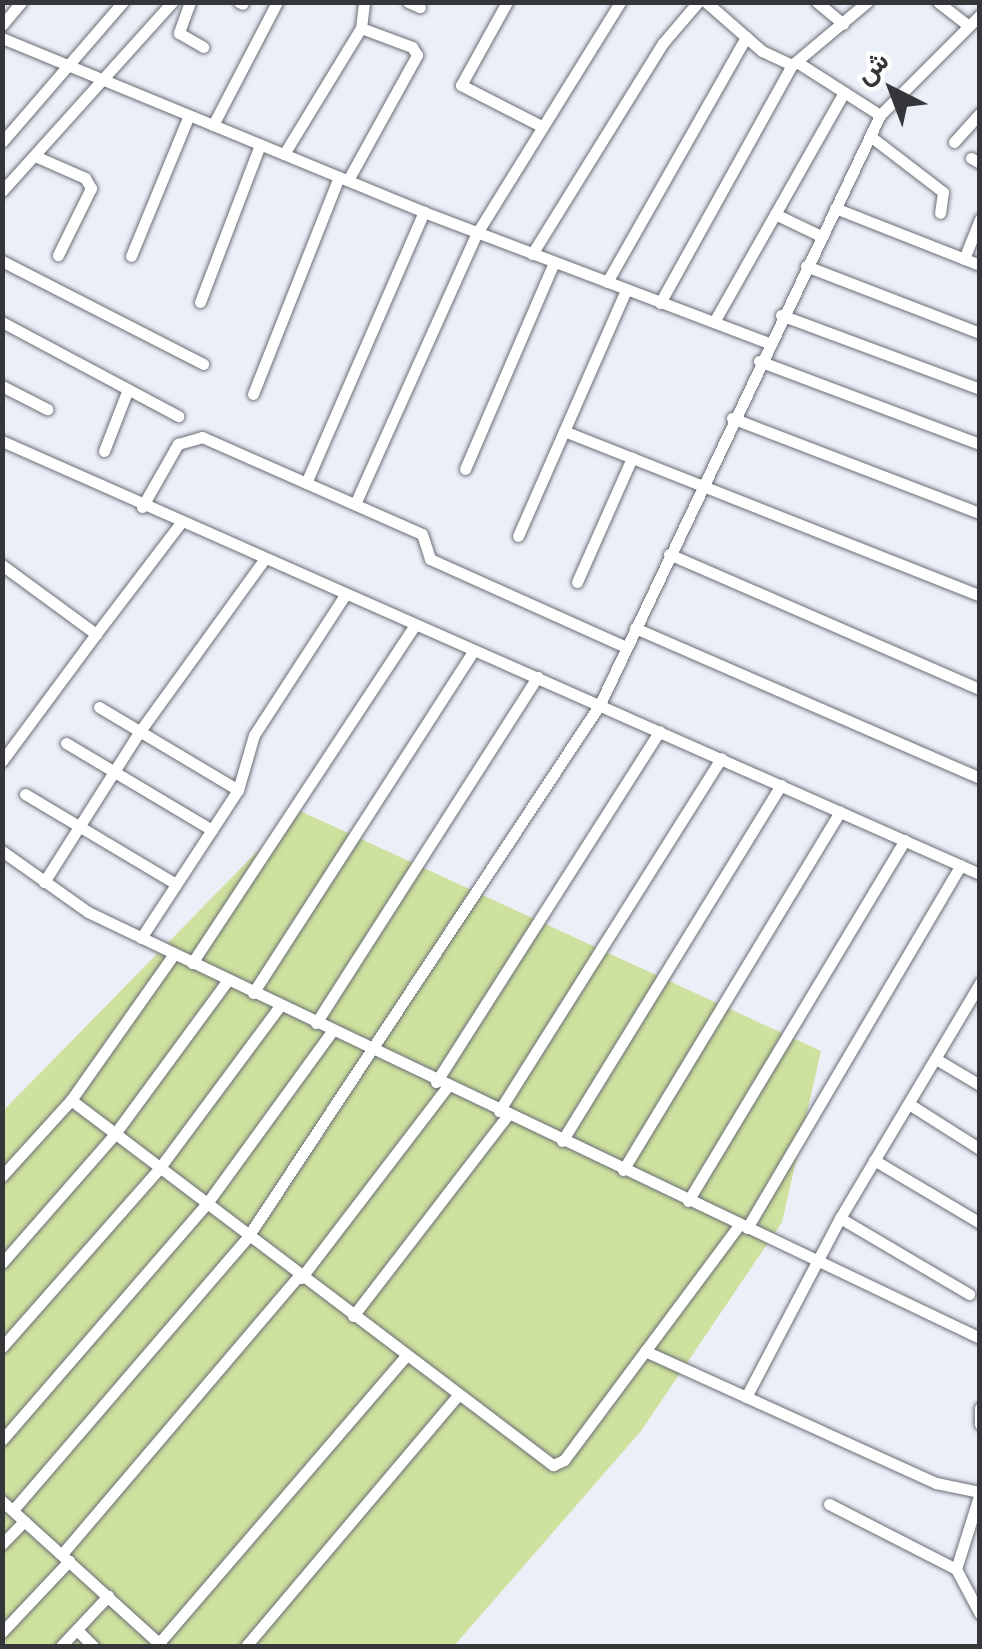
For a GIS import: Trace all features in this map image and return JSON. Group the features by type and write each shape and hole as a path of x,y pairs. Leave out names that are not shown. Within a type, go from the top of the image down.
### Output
{"street":[{"path":"2,24 20,2"},
{"path":"2,142 123,2"},
{"path":"2,191 172,2"},
{"path":"190,2 178,33 203,47"},
{"path":"213,126 277,2"},
{"path":"284,154 362,28 364,2"},
{"path":"508,2 461,85 541,126"},
{"path":"354,504 477,232 620,2"},
{"path":"532,254 663,43 698,2"},
{"path":"706,2 746,37 880,115"},
{"path":"817,2 844,24"},
{"path":"660,302 796,64 867,2"},
{"path":"938,2 967,24"},
{"path":"406,1356 161,1645 8,1506 247,1238 374,1052 600,704 759,360 880,115 979,16"},
{"path":"253,394 344,179 417,55 412,47 362,28"},
{"path":"607,282 746,37"},
{"path":"2,38 66,68 189,114 424,212 768,342"},
{"path":"714,322 844,92"},
{"path":"954,142 980,113"},
{"path":"131,256 189,114"},
{"path":"870,136 944,192 940,212"},
{"path":"200,302 260,145"},
{"path":"36,156 85,178 91,188 58,255"},
{"path":"835,208 980,265"},
{"path":"306,483 424,212"},
{"path":"775,214 821,236"},
{"path":"964,259 980,219"},
{"path":"2,261 202,364"},
{"path":"466,470 554,262"},
{"path":"806,266 980,333"},
{"path":"518,536 626,290"},
{"path":"781,315 980,390"},
{"path":"2,322 178,416"},
{"path":"759,360 980,444"},
{"path":"2,386 47,409"},
{"path":"104,451 128,389"},
{"path":"732,418 980,513"},
{"path":"564,431 980,596"},
{"path":"142,508 178,444 192,436 422,534 430,558 626,646"},
{"path":"2,442 179,525 600,704 980,874"},
{"path":"577,582 632,458"},
{"path":"2,760 179,525"},
{"path":"669,554 980,689"},
{"path":"44,882 116,775 140,731 264,560"},
{"path":"2,565 96,634"},
{"path":"142,938 238,790 254,735 346,594"},
{"path":"192,963 414,625"},
{"path":"635,628 980,778"},
{"path":"254,993 474,650"},
{"path":"316,1024 537,677"},
{"path":"99,707 238,790"},
{"path":"2,1632 300,1277 442,1084 660,731"},
{"path":"66,744 212,830"},
{"path":"352,1316 504,1113 720,758"},
{"path":"562,1141 781,785"},
{"path":"25,794 176,884"},
{"path":"623,1170 840,811"},
{"path":"688,1201 905,840"},
{"path":"2,851 44,882 192,963 980,1338"},
{"path":"70,1100 204,1206 458,1395 560,1464 743,1227 961,865"},
{"path":"2,1176 70,1100 174,954"},
{"path":"2,1263 114,1135 228,980"},
{"path":"746,1397 840,1218 980,983"},
{"path":"2,1347 158,1170 280,1006"},
{"path":"2,1440 204,1206 332,1032"},
{"path":"936,1059 980,1085"},
{"path":"910,1104 980,1149"},
{"path":"874,1160 980,1223"},
{"path":"840,1218 969,1294"},
{"path":"645,1351 936,1484 980,1493 956,1569"},
{"path":"246,1646 458,1395"},
{"path":"980,1408 980,1424"},
{"path":"829,1504 956,1569 980,1614"},
{"path":"2,1544 24,1521"},
{"path":"61,1646 108,1596"},
{"path":"77,1630 93,1646"}],"green space":[{"path":"298,810 821,1051 782,1222 641,1431 454,1646 3,1646 3,1111"}]}
